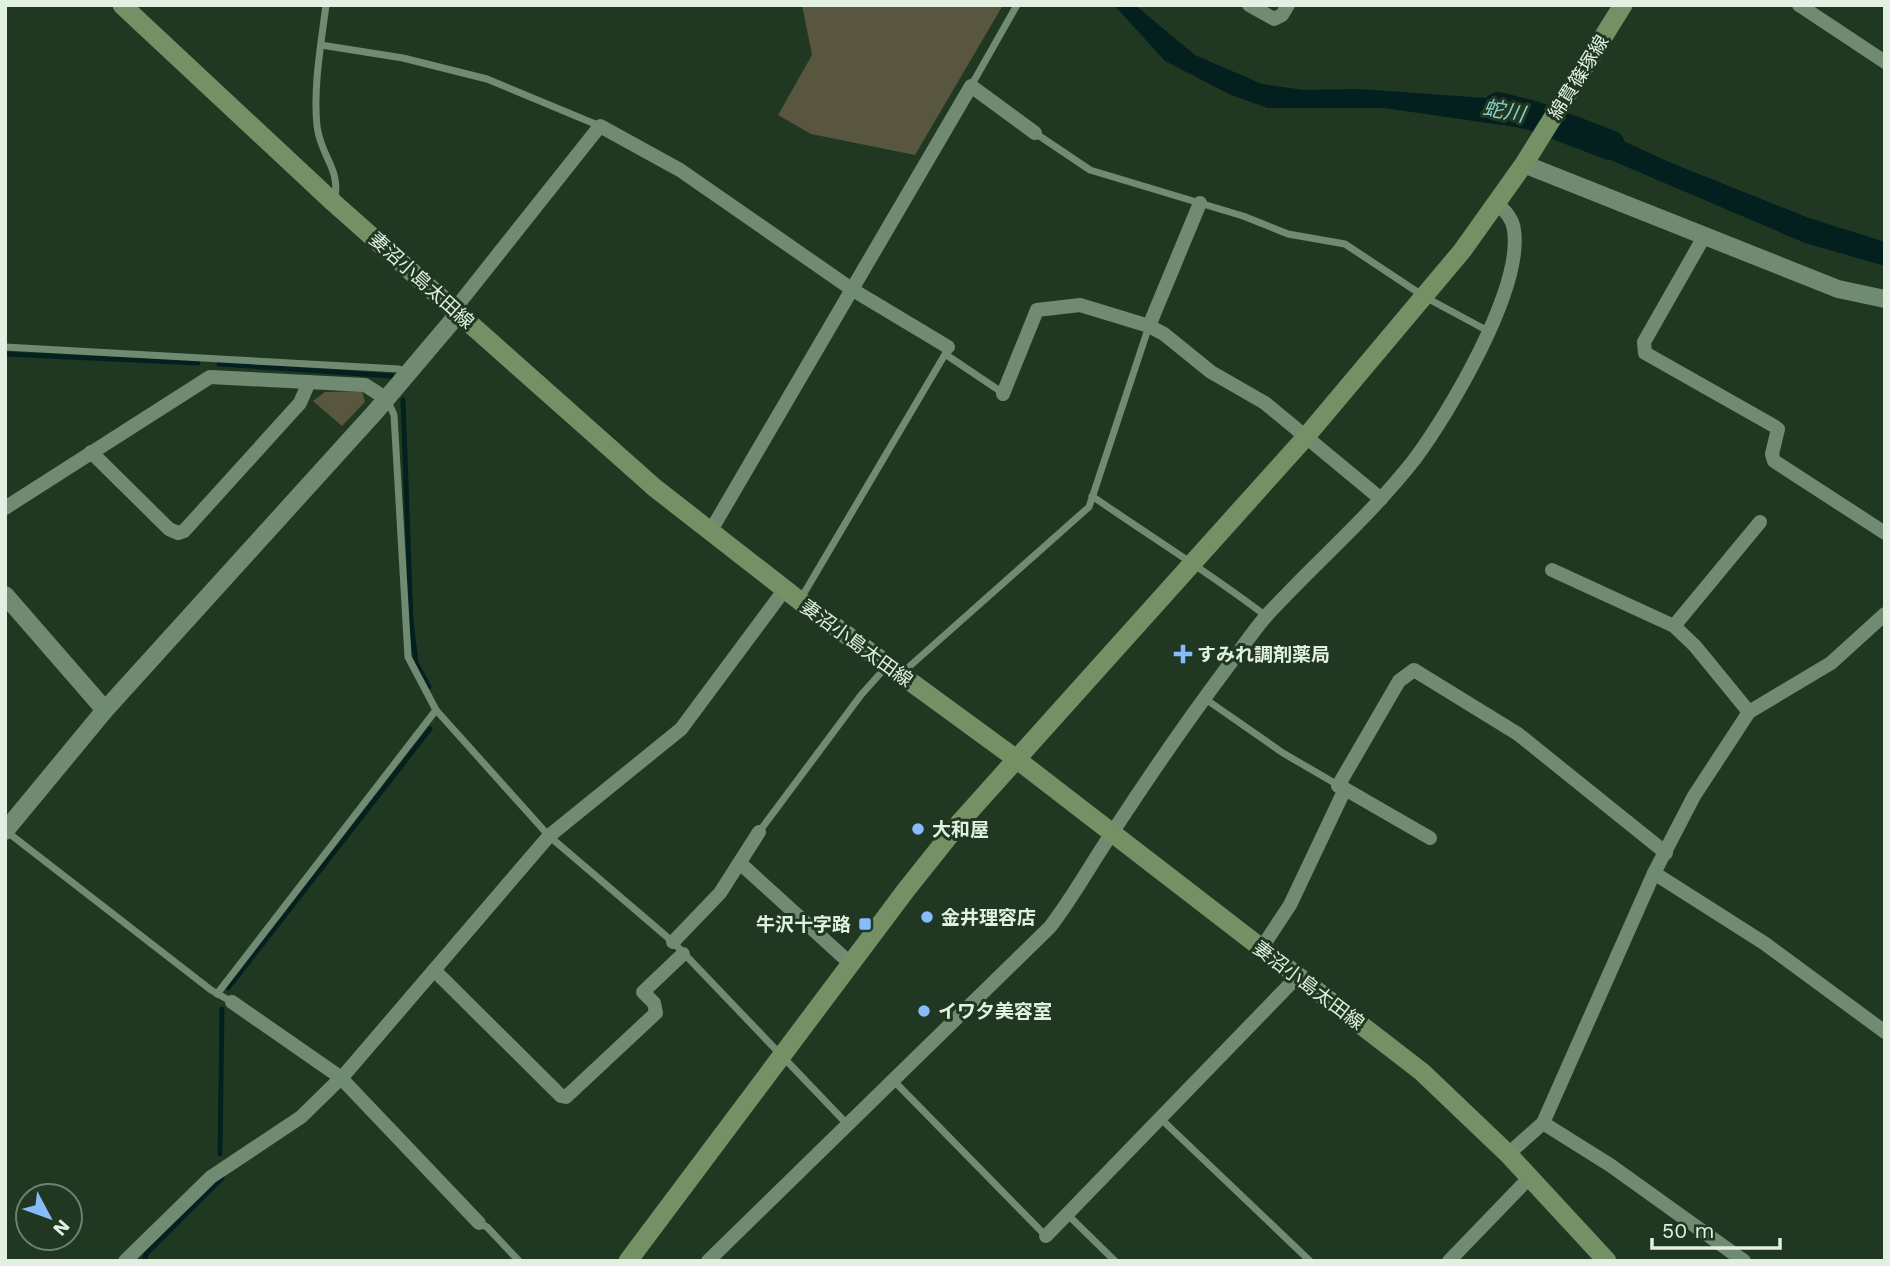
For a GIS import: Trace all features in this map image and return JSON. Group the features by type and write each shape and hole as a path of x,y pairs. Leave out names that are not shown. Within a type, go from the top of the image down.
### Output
{"main road":[{"name":"妻沼小島太田線","path":"122,5 334,203 645,480 792,595 1015,758 1422,1072 1530,1177 1598,1257"},
{"name":"綿貫篠塚線","path":"628,1261 906,890 1015,758 1194,564 1304,439 1424,297 1498,204 1623,5"}],"street":[{"path":"1249,5 1274,19 1282,15 1289,5"},
{"path":"1799,5 1885,62"},
{"path":"710,532 971,86 1035,133"},
{"path":"5,831 105,710 408,375 459,313 461,301 600,126 680,170 946,352"},
{"path":"1528,157 1705,235 1838,289 1885,299"},
{"path":"1149,326 1200,203"},
{"path":"717,1258 1050,927 1205,698 1266,616 1381,499 1435,430 1488,331 1506,286 1514,230 1510,219 1498,204"},
{"path":"1705,235 1644,342 1645,353 1774,426 1778,429 1772,454 1774,461 1885,533"},
{"path":"1003,394 1037,310 1080,305 1149,326 1186,350 1211,372 1252,394 1381,499"},
{"path":"5,508 210,377 365,385 387,398"},
{"path":"92,452 169,529 178,533 184,531 300,404 309,382"},
{"path":"1674,626 1760,522"},
{"path":"1552,570 1674,626 1695,646 1749,712"},
{"path":"5,595 105,710"},
{"path":"125,1261 211,1177 301,1117 340,1077 549,836 681,729 792,595"},
{"path":"1508,1154 1543,1124 1654,873 1694,796 1749,712 1831,663 1885,614"},
{"path":"1261,949 1290,905 1342,788 1399,681 1414,670 1518,734 1666,853"},
{"path":"1342,788 1430,838"},
{"path":"673,942 720,893 759,832"},
{"path":"741,864 851,964"},
{"path":"1654,873 1764,943 1885,1032"},
{"path":"434,970 561,1096 566,1097 656,1013 654,1003 643,992 684,954"},
{"path":"1045,1236 1298,976"},
{"path":"232,1002 340,1077 479,1223"},
{"path":"1543,1124 1610,1165 1744,1261"},
{"path":"1449,1261 1530,1177"}],"lane":[{"path":"326,5 317,123 322,152 338,180 334,203"},
{"path":"971,86 1017,5"},
{"path":"321,45 403,58 487,79 600,126"},
{"path":"1035,133 1090,170 1200,203 1288,234 1345,244 1424,297 1488,331"},
{"path":"759,832 853,705 1089,507 1149,326"},
{"path":"5,347 399,369 408,375"},
{"path":"792,595 946,352 1003,394"},
{"path":"387,398 394,415 408,657 436,710 549,836 673,942 780,1058 848,1125"},
{"path":"1092,496 1266,616"},
{"path":"1205,698 1283,753 1342,788"},
{"path":"218,994 436,710"},
{"path":"5,831 232,1002"},
{"path":"894,1081 1045,1236"},
{"path":"1160,1118 1310,1261"},
{"path":"1068,1215 1115,1261"},
{"path":"479,1223 487,1227 519,1261"}],"shaded area":[{"path":"802,5 1003,5 915,155 811,134 778,115 812,55"},
{"path":"362,391 365,402 342,426 313,401 325,392"}],"water":[{"path":"1114,5 1135,5 1195,55 1262,84 1304,90 1360,89 1486,98 1540,111 1529,129 1384,108 1268,108 1231,95 1165,61"},
{"path":"1578,120 1669,162 1809,218 1885,242 1885,266 1805,243 1566,141"}],"waterway":[{"name":"蛇川","path":"1498,107 1534,116 1610,145"},
{"path":"5,354 198,363"},
{"path":"219,364 392,376"},
{"path":"403,400 411,621 416,663 429,687"},
{"path":"228,988 430,729"},
{"path":"220,1154 222,1009"},
{"path":"144,1261 146,1254 222,1178"}],"place":[{"name":"すみれ調剤薬局","path":"1183,654"},
{"name":"大和屋","path":"918,829"},
{"name":"金井理容店","path":"927,917"},
{"name":"牛沢十字路","path":"865,924"},
{"name":"イワ夕美容室","path":"924,1011"}]}
